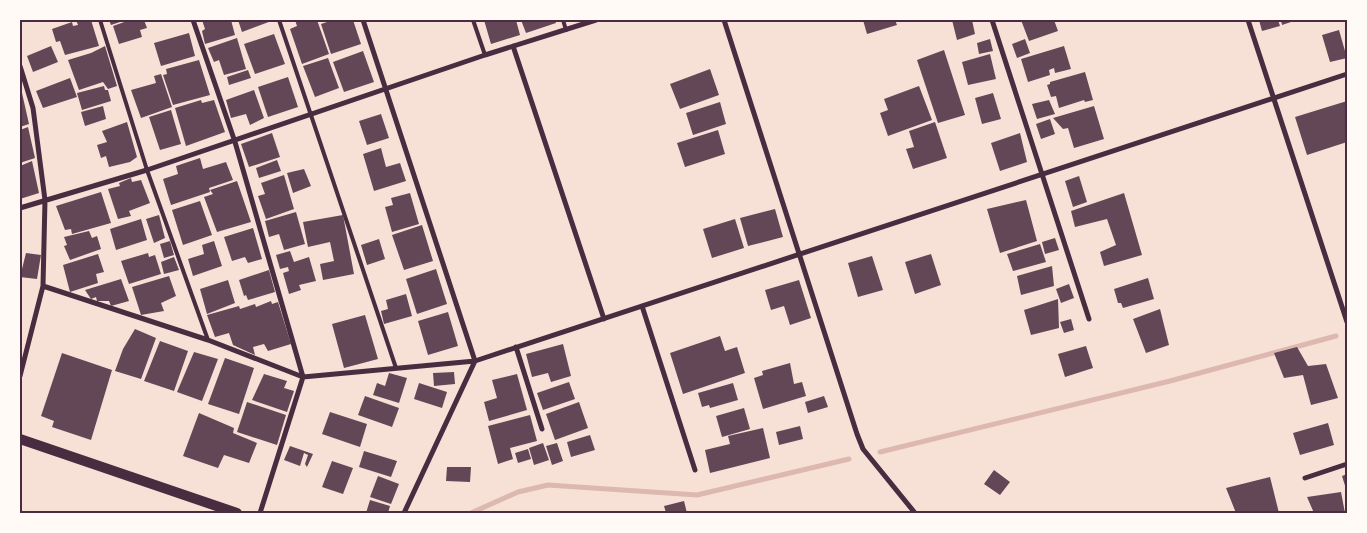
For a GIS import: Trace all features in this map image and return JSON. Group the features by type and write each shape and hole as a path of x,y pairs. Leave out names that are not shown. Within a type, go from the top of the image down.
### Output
{"main road":[{"path":"20,439 237,513"}],"street":[{"path":"193,20 235,142 303,377 260,513"},
{"path":"363,20 475,361 404,513"},
{"path":"20,208 235,142 310,114 596,20"},
{"path":"724,20 863,449 915,513"},
{"path":"992,20 1089,319"},
{"path":"1248,20 1347,322"},
{"path":"513,46 604,319"},
{"path":"20,66 33,108 45,200 43,286 20,376"},
{"path":"43,286 208,340 303,377 475,361 799,256 1347,74"},
{"path":"642,306 695,470"},
{"path":"516,347 542,429"},
{"path":"1305,478 1347,464"}],"lane":[{"path":"100,20 147,170 208,340"},
{"path":"279,20 396,368"},
{"path":"473,20 485,55"},
{"path":"563,20 566,30"}],"building":[{"path":"76,20 91,20 99,46 65,55 60,41 56,42 52,29 72,22 73,26 78,25"},
{"path":"109,20 126,20 111,25"},
{"path":"130,20 144,20 147,28 140,30 142,37 119,44 113,26"},
{"path":"202,20 231,20 235,35 205,44 202,31 205,29"},
{"path":"238,20 274,20 242,32"},
{"path":"295,20 317,20 329,54 302,64 290,29 297,26"},
{"path":"333,20 353,20 361,44 331,54 321,24"},
{"path":"484,20 516,20 520,35 491,44"},
{"path":"521,20 555,20 556,23 526,33"},
{"path":"863,20 895,20 897,25 867,34"},
{"path":"952,20 972,20 975,34 957,40"},
{"path":"1021,20 1054,20 1058,31 1029,41"},
{"path":"1259,20 1278,20 1280,26 1262,31"},
{"path":"1281,20 1297,20 1282,25"},
{"path":"1339,30 1347,58 1330,62 1322,35"},
{"path":"189,33 195,56 161,66 154,43"},
{"path":"274,34 285,64 255,74 244,44"},
{"path":"237,38 246,69 224,75 219,60 214,62 208,48"},
{"path":"990,39 993,51 979,54 977,43"},
{"path":"1025,39 1030,53 1017,58 1012,44"},
{"path":"51,46 58,62 33,72 27,56"},
{"path":"105,46 117,86 108,89 103,82 79,90 68,60 91,53"},
{"path":"1064,46 1071,69 1055,73 1054,68 1049,70 1050,75 1028,82 1021,59"},
{"path":"944,50 965,115 938,123 917,60"},
{"path":"363,51 374,82 344,92 333,62"},
{"path":"990,54 996,79 968,85 962,62"},
{"path":"328,58 339,88 315,97 303,66"},
{"path":"199,60 210,95 173,105 163,75 167,74 166,69"},
{"path":"710,69 719,95 680,109 670,84"},
{"path":"248,70 251,78 229,85 227,77"},
{"path":"1085,72 1093,100 1085,102 1084,100 1059,108 1056,96 1051,97 1047,85 1050,82"},
{"path":"161,74 172,107 141,118 131,90 156,83 154,76"},
{"path":"288,77 298,107 268,117 258,87"},
{"path":"70,78 77,97 43,108 36,91"},
{"path":"104,86 105,90 108,90 111,101 82,110 77,93"},
{"path":"919,86 932,120 888,136 880,113 888,110 884,99"},
{"path":"254,90 264,118 250,125 246,114 231,118 226,100"},
{"path":"22,93 29,124 20,127 20,94"},
{"path":"993,93 1001,119 982,124 975,98"},
{"path":"201,100 202,103 214,100 225,132 186,146 175,108"},
{"path":"1049,100 1055,114 1037,119 1032,104"},
{"path":"1347,101 1347,142 1307,155 1295,117"},
{"path":"720,102 726,124 693,135 686,113"},
{"path":"103,106 106,119 85,126 81,112"},
{"path":"1094,106 1104,139 1074,148 1068,128 1063,129 1053,118"},
{"path":"171,110 181,144 160,150 149,117"},
{"path":"381,114 389,138 367,145 359,121"},
{"path":"1050,119 1055,134 1041,139 1036,124"},
{"path":"127,122 137,157 130,162 109,167 106,156 101,158 97,145 107,142 102,131"},
{"path":"935,122 947,158 913,169 906,149 914,147 909,131"},
{"path":"28,127 35,158 20,163 20,130"},
{"path":"718,130 725,154 685,167 677,143"},
{"path":"272,133 280,157 249,167 241,144"},
{"path":"1020,133 1027,162 1000,171 991,143"},
{"path":"381,148 386,167 400,163 406,181 374,191 363,154"},
{"path":"200,158 203,169 226,162 233,180 209,188 210,192 171,205 163,179 178,174 176,166"},
{"path":"277,160 281,171 259,178 256,168"},
{"path":"32,161 39,193 20,199 20,166"},
{"path":"304,169 311,186 293,193 287,173"},
{"path":"284,175 294,209 266,219 258,196 265,194 261,183"},
{"path":"1079,176 1087,202 1073,207 1065,181"},
{"path":"131,178 132,182 141,180 150,203 129,211 131,216 118,219 108,189 120,186 119,183"},
{"path":"237,181 251,222 217,232 204,197 213,194 210,190"},
{"path":"101,192 111,223 72,234 71,229 65,230 56,206"},
{"path":"410,193 419,224 392,232 385,207 393,205 391,198"},
{"path":"1124,193 1142,255 1104,266 1100,252 1116,245 1107,219 1075,227 1071,211"},
{"path":"1026,200 1037,241 1000,253 987,209"},
{"path":"200,201 212,235 183,245 172,210"},
{"path":"775,209 783,237 748,246 740,218"},
{"path":"296,212 305,244 284,250 279,234 269,237 265,221"},
{"path":"159,215 165,238 154,243 146,219"},
{"path":"343,215 354,274 323,280 320,264 334,261 330,242 308,247 303,222"},
{"path":"141,219 147,240 116,250 110,229"},
{"path":"735,219 744,248 712,258 703,229"},
{"path":"422,225 433,261 404,270 392,235"},
{"path":"253,228 262,259 248,263 245,257 232,261 224,237"},
{"path":"89,231 92,238 97,236 101,249 70,260 64,246 67,245 64,237"},
{"path":"1055,238 1059,250 1045,254 1042,242"},
{"path":"379,239 385,259 367,265 361,245"},
{"path":"170,241 174,255 164,258 160,244"},
{"path":"214,241 222,266 193,276 188,259 204,254 202,245"},
{"path":"1040,244 1046,262 1013,271 1007,254"},
{"path":"290,251 294,262 309,257 316,281 299,285 301,290 289,294 283,273 289,271 288,267 280,269 276,255"},
{"path":"26,253 41,255 37,279 20,277"},
{"path":"148,253 149,257 155,255 161,274 129,284 121,261"},
{"path":"98,254 104,272 96,274 98,283 70,292 63,265"},
{"path":"931,254 941,285 915,294 905,262"},
{"path":"872,256 883,290 858,297 848,263"},
{"path":"174,257 179,270 164,274 161,262"},
{"path":"1052,266 1054,286 1021,295 1017,276"},
{"path":"436,269 447,304 417,314 406,279"},
{"path":"269,270 275,292 248,300 246,295 244,296 239,280"},
{"path":"169,276 176,296 161,303 164,311 141,315 132,287"},
{"path":"1148,278 1154,299 1123,308 1121,303 1118,303 1114,289"},
{"path":"121,279 129,301 111,306 109,301 97,301 96,297 91,299 85,290"},
{"path":"228,280 235,303 207,314 200,289"},
{"path":"799,280 811,318 790,325 784,306 771,310 765,290"},
{"path":"1069,284 1074,298 1061,303 1056,289"},
{"path":"406,294 412,316 384,324 381,311 388,309 386,300"},
{"path":"1058,299 1059,328 1031,335 1024,310"},
{"path":"271,301 272,304 278,302 291,344 268,351 264,344 253,347 255,355 233,345 229,333 215,337 207,315 239,306 240,309 255,304 256,307"},
{"path":"1160,309 1169,345 1146,353 1133,319"},
{"path":"448,312 458,346 428,355 418,321"},
{"path":"365,315 378,359 344,368 332,324"},
{"path":"1071,319 1074,330 1064,333 1060,322"},
{"path":"135,329 156,338 141,379 115,371 123,349"},
{"path":"720,336 725,351 737,347 745,373 683,394 670,353"},
{"path":"160,341 188,351 174,391 144,381"},
{"path":"563,344 571,376 551,382 548,373 532,377 526,354"},
{"path":"1086,346 1093,368 1065,377 1058,354"},
{"path":"1297,347 1308,366 1326,364 1338,398 1311,405 1303,375 1284,378 1274,353"},
{"path":"194,352 218,359 202,401 177,392"},
{"path":"62,353 112,370 91,440 52,427 54,421 41,416"},
{"path":"225,358 254,368 239,414 208,404"},
{"path":"790,363 794,384 802,382 806,396 763,409 754,378 763,375 762,371"},
{"path":"454,372 455,384 434,386 433,373"},
{"path":"389,373 407,378 399,403 373,395 377,383 385,386"},
{"path":"264,374 287,381 284,388 294,391 287,412 252,400"},
{"path":"517,374 527,410 489,421 484,402 497,398 492,380"},
{"path":"569,382 575,399 543,410 537,393"},
{"path":"419,383 447,392 442,408 414,399"},
{"path":"733,383 738,400 710,408 709,405 702,407 698,393"},
{"path":"365,396 399,408 392,427 358,415"},
{"path":"824,396 828,407 808,413 805,402"},
{"path":"247,402 286,415 277,445 237,432"},
{"path":"579,402 588,428 555,440 546,414"},
{"path":"744,408 750,429 722,437 716,416"},
{"path":"330,412 367,424 360,447 322,434"},
{"path":"199,413 234,428 233,433 257,443 249,463 224,455 218,468 183,456"},
{"path":"530,415 537,441 510,448 513,459 498,464 488,426"},
{"path":"1328,423 1334,445 1300,455 1293,433"},
{"path":"800,426 803,439 779,445 776,432"},
{"path":"763,428 770,458 710,473 705,450 730,444 728,436"},
{"path":"590,435 595,450 571,457 567,442"},
{"path":"543,443 549,460 534,465 529,448"},
{"path":"557,443 563,461 552,465 546,446"},
{"path":"290,446 313,454 307,467 305,464 308,455 304,453 300,466 284,460"},
{"path":"528,449 531,459 518,463 515,453"},
{"path":"364,451 397,461 391,477 359,467"},
{"path":"332,461 353,468 343,494 322,487"},
{"path":"447,467 471,467 470,482 446,481"},
{"path":"994,470 1010,482 1000,495 984,484"},
{"path":"1347,474 1347,492 1342,476"},
{"path":"378,476 399,484 391,504 370,497"},
{"path":"1270,477 1279,513 1236,513 1226,488"},
{"path":"1341,492 1345,513 1314,513 1307,497"},
{"path":"370,500 390,506 388,513 366,513"},
{"path":"684,501 687,513 666,513 664,506"}],"waterway":[{"path":"880,452 1170,381 1336,336"},
{"path":"471,513 518,492 548,485 697,495 849,459"}]}
